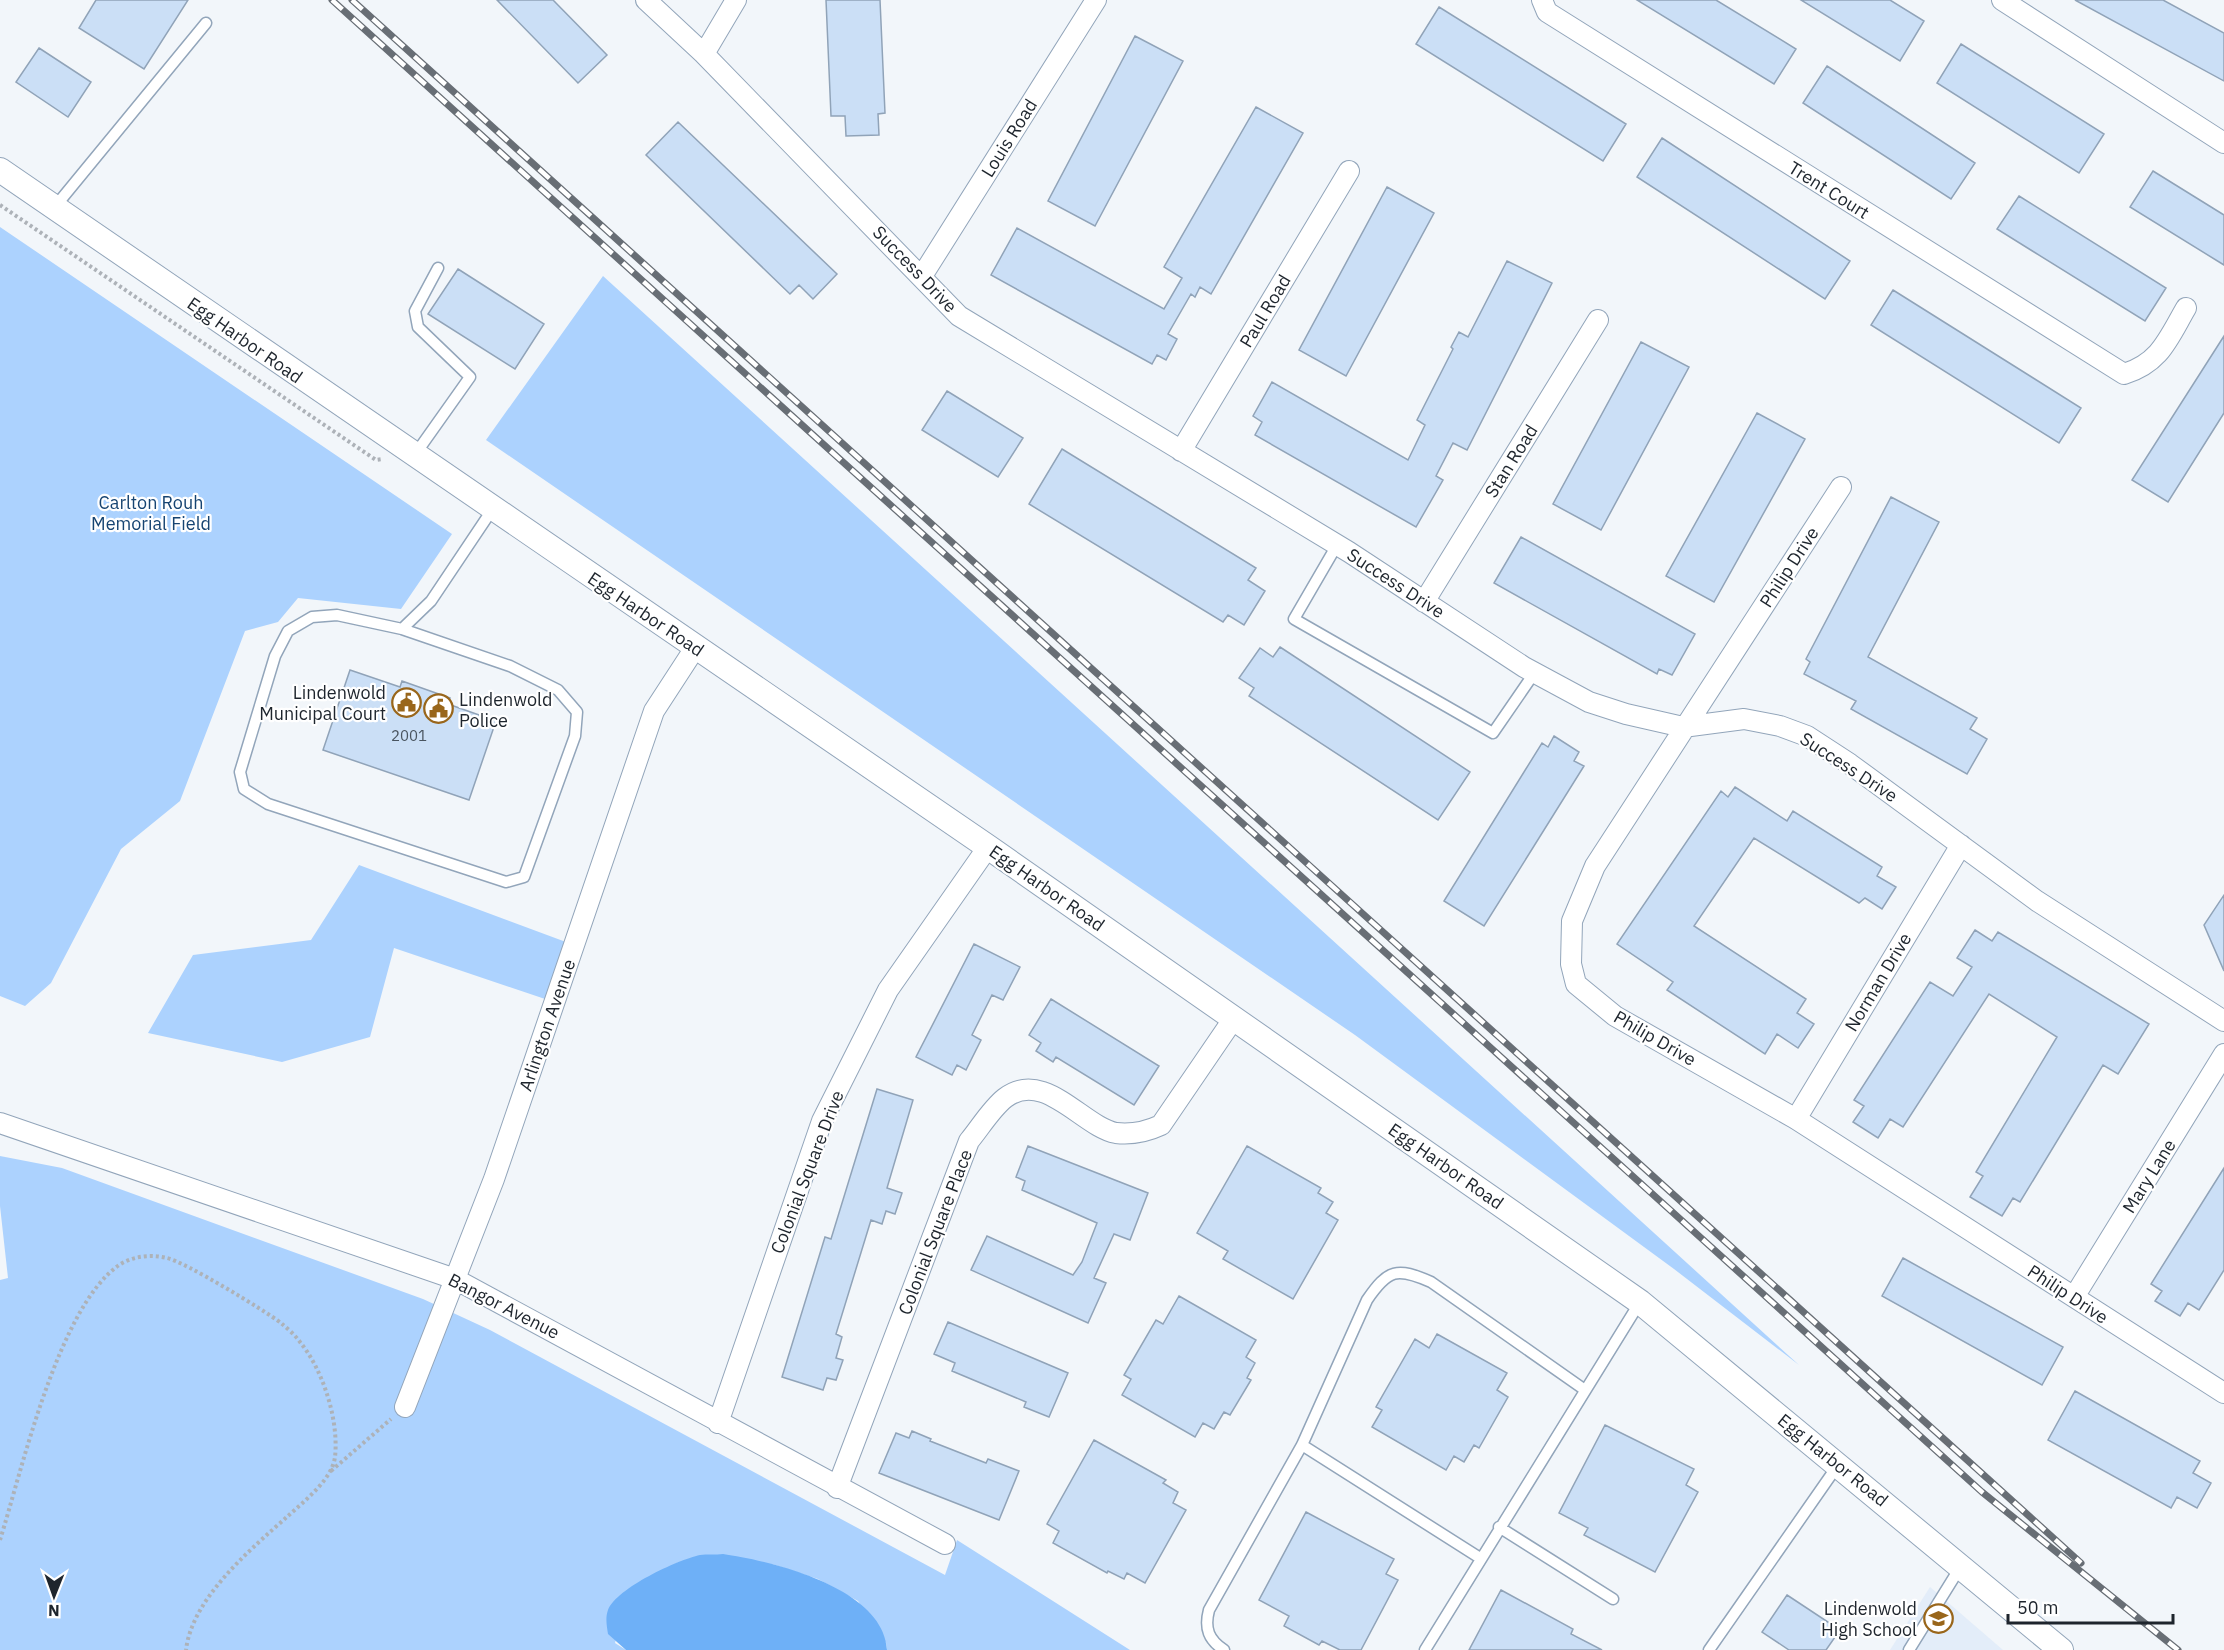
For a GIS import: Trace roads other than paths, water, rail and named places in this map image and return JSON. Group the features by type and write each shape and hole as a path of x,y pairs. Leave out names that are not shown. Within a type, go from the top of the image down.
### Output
{"street":[{"name":"Success Drive","path":"646,0 704,54 959,316 1337,545 1535,672 1589,702 1683,728 1744,719 1780,726 1807,736 1850,764 2037,901 2224,1021"},
{"path":"704,54 736,0"},
{"name":"Louis Road","path":"922,276 1096,0"},
{"name":"Trent Court","path":"1542,0 1547,12 2124,374 2144,368 2162,350 2186,308"},
{"path":"2002,0 2224,143"},
{"name":"Egg Harbor Road","path":"0,170 413,456 988,847 1640,1302 1962,1565 2061,1650"},
{"name":"Paul Road","path":"1181,451 1349,171"},
{"name":"Stan Road","path":"1424,602 1598,320"},
{"name":"Philip Drive","path":"1841,487 1595,866 1572,921 1571,964 1576,984 1615,1016 1796,1119 2224,1393"},
{"name":"Arlington Avenue","path":"405,1407 494,1179 654,711 695,648"},
{"name":"Norman Drive","path":"1796,1119 1960,844"},
{"name":"Colonial Square Drive","path":"718,1423 822,1121 888,990 988,847"},
{"name":"Colonial Square Place","path":"837,1488 969,1141 1005,1098 1021,1091 1042,1091 1114,1133 1144,1133 1161,1125 1234,1018"},
{"name":"Mary Lane","path":"2074,1298 2224,1054"},
{"name":"Bangor Avenue","path":"0,1123 455,1279 837,1488 945,1544"}],"lane":[{"path":"54,209 206,23"},
{"path":"413,456 470,377 418,327 414,311 438,268"},
{"path":"402,629 431,601 492,510"},
{"path":"1337,545 1294,619 1493,733 1535,672"},
{"path":"337,615 402,629 510,666 558,690 577,712 575,736 524,877 506,882 496,879 268,804 244,789 240,772 274,656 288,631 312,617 337,615"},
{"path":"1224,1650 1212,1642 1208,1636 1206,1619 1209,1610 1302,1445 1367,1300 1381,1279 1396,1272 1409,1272 1431,1282 1585,1390"},
{"path":"1425,1650 1640,1302"},
{"path":"1302,1445 1480,1558"},
{"path":"1709,1650 1839,1464"},
{"path":"1499,1527 1613,1599"},
{"path":"1909,1650 1962,1565"}],"railway":[{"path":"332,0 1982,1492 2178,1650"},
{"path":"352,0 2081,1563"}],"place":[{"name":"Lindenwold Municipal Court","path":"407,702"},
{"name":"Lindenwold Police","path":"438,709"},
{"name":"Lindenwold High School","path":"1938,1618"}],"park label":[{"name":"Carlton Rouh Memorial Field","path":"151,512"}]}
